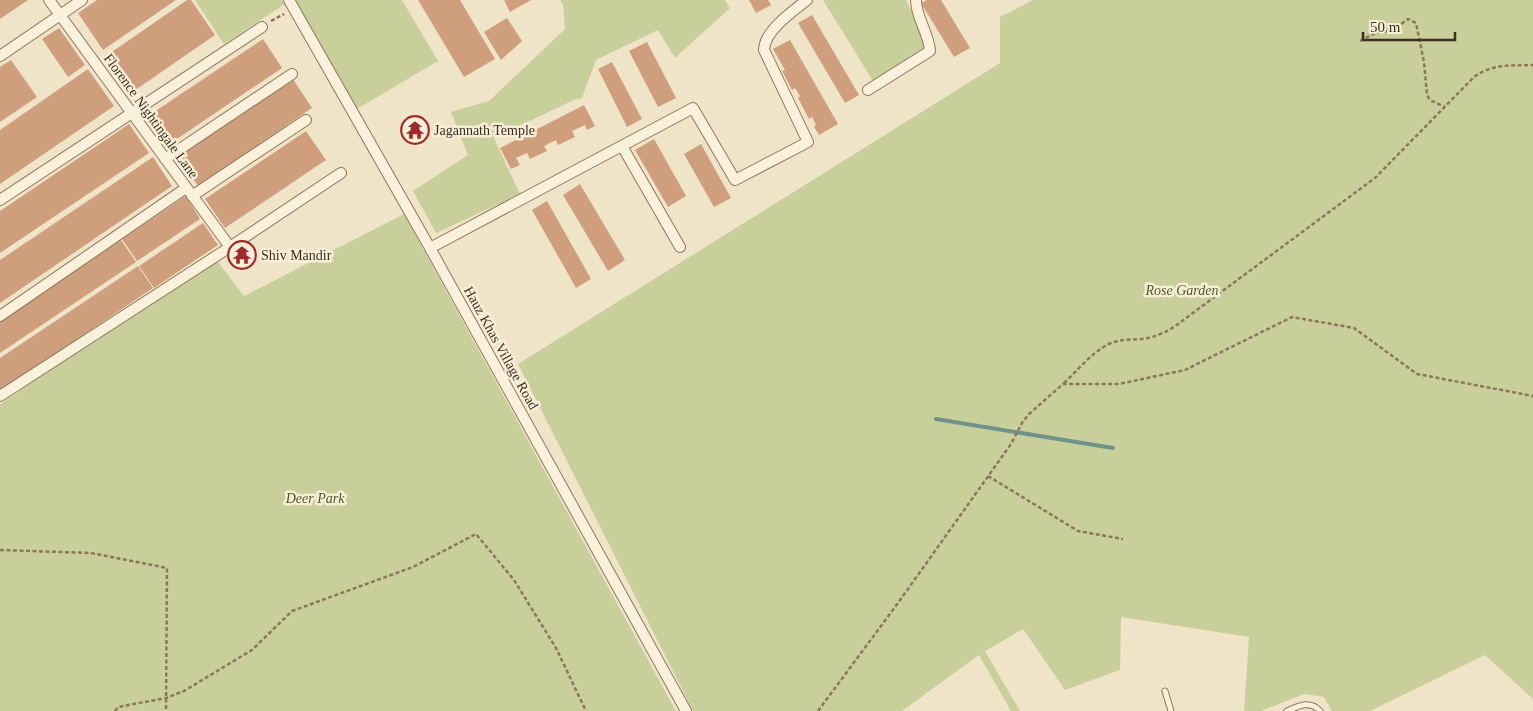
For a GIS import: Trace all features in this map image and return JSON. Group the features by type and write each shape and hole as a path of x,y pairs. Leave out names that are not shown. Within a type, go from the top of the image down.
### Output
{"street":[{"name":"Florence Nightingale Lane","path":"50,0 230,248"},
{"path":"0,56 82,0"},
{"path":"430,248 693,108 735,180 808,142 764,50 767,37 808,0"},
{"path":"868,90 930,50 930,45 916,8 916,0"},
{"name":"Hauz Khas Village Road","path":"291,4 430,248 686,711"},
{"path":"0,200 262,27"},
{"path":"165,159 292,74"},
{"path":"0,316 189,192 306,120"},
{"path":"622,146 680,248"},
{"path":"0,396 230,248 341,172"}],"lane":[{"path":"1166,691 1171,711"},
{"path":"1287,711 1310,704 1320,711"}],"path":[{"path":"262,27 291,4"},
{"path":"1360,41 1373,34 1393,30 1408,19 1416,22 1424,62 1427,95 1430,100 1445,107"},
{"path":"818,711 898,603 1011,444 1029,414 1100,350 1111,343 1123,340 1144,339 1174,327 1375,178 1474,77 1484,70 1493,67 1533,65"},
{"path":"1063,384 1119,384 1185,370 1292,317 1354,328 1416,374 1533,396"},
{"path":"988,476 1078,531 1123,539"},
{"path":"115,711 118,707 166,698 184,691 252,650 292,612 413,567 476,534 514,580 556,648 586,711"},
{"path":"0,550 91,553 167,568 166,711"}],"green space":[{"path":"195,0 282,0 285,4 224,44"},
{"path":"292,0 402,0 438,61 357,109"},
{"path":"560,0 725,0 730,8 675,58 658,30 596,60 582,98 576,99 494,138 520,194 436,233 413,191 468,155 451,112 489,101 565,29 563,5"},
{"path":"823,0 906,0 932,53 878,89"},
{"name":"Rose Garden","path":"1033,0 1533,0 1533,699 1485,655 1370,711 1332,711 1324,697 1304,694 1261,711 1244,711 1249,637 1121,617 1120,670 1065,690 1023,629 985,651 1020,711 1011,711 979,655 902,711 693,711 518,364 1000,63 1000,17"},
{"name":"Deer Park","path":"404,214 676,711 0,711 0,404 215,258 244,296"}],"building":[{"path":"0,0 28,0 0,19"},
{"path":"97,0 176,0 103,50 78,13"},
{"path":"187,0 191,0 215,35 131,93 106,56"},
{"path":"418,0 460,0 495,59 464,77"},
{"path":"504,0 531,0 510,12"},
{"path":"749,0 768,0 771,5 756,13"},
{"path":"927,0 941,0 970,48 954,57 921,3"},
{"path":"812,15 859,95 845,103 798,23"},
{"path":"507,18 522,41 501,60 484,32"},
{"path":"59,28 85,65 68,77 42,39"},
{"path":"263,39 282,68 168,145 148,116"},
{"path":"790,40 838,124 819,135 814,127 816,125 812,117 809,119 798,98 800,96 795,88 792,90 782,71 785,70 773,49"},
{"path":"647,42 676,98 658,107 629,51"},
{"path":"11,60 37,97 0,122 0,67"},
{"path":"612,62 642,119 627,127 598,69"},
{"path":"88,69 114,106 0,184 0,130"},
{"path":"293,79 312,108 198,186 178,157"},
{"path":"584,105 595,126 587,130 585,125 572,131 575,137 558,145 556,140 544,146 547,151 530,159 527,153 516,158 520,165 511,169 500,148"},
{"path":"129,124 149,153 0,253 0,211"},
{"path":"306,131 326,160 225,228 205,199"},
{"path":"654,139 686,196 668,207 635,150"},
{"path":"701,144 731,198 714,207 684,154"},
{"path":"153,157 172,186 0,303 0,260"},
{"path":"580,184 625,260 608,271 563,195"},
{"path":"186,196 200,219 137,261 122,239"},
{"path":"547,201 591,279 576,288 532,210"},
{"path":"203,223 218,245 154,288 139,266"},
{"path":"121,240 136,262 0,353 0,321"},
{"path":"138,266 153,288 0,391 0,358"}],"waterway":[{"path":"936,419 1113,448"}],"place":[{"name":"Jagannath Temple","path":"415,130"},
{"name":"Shiv Mandir","path":"242,255"}]}
